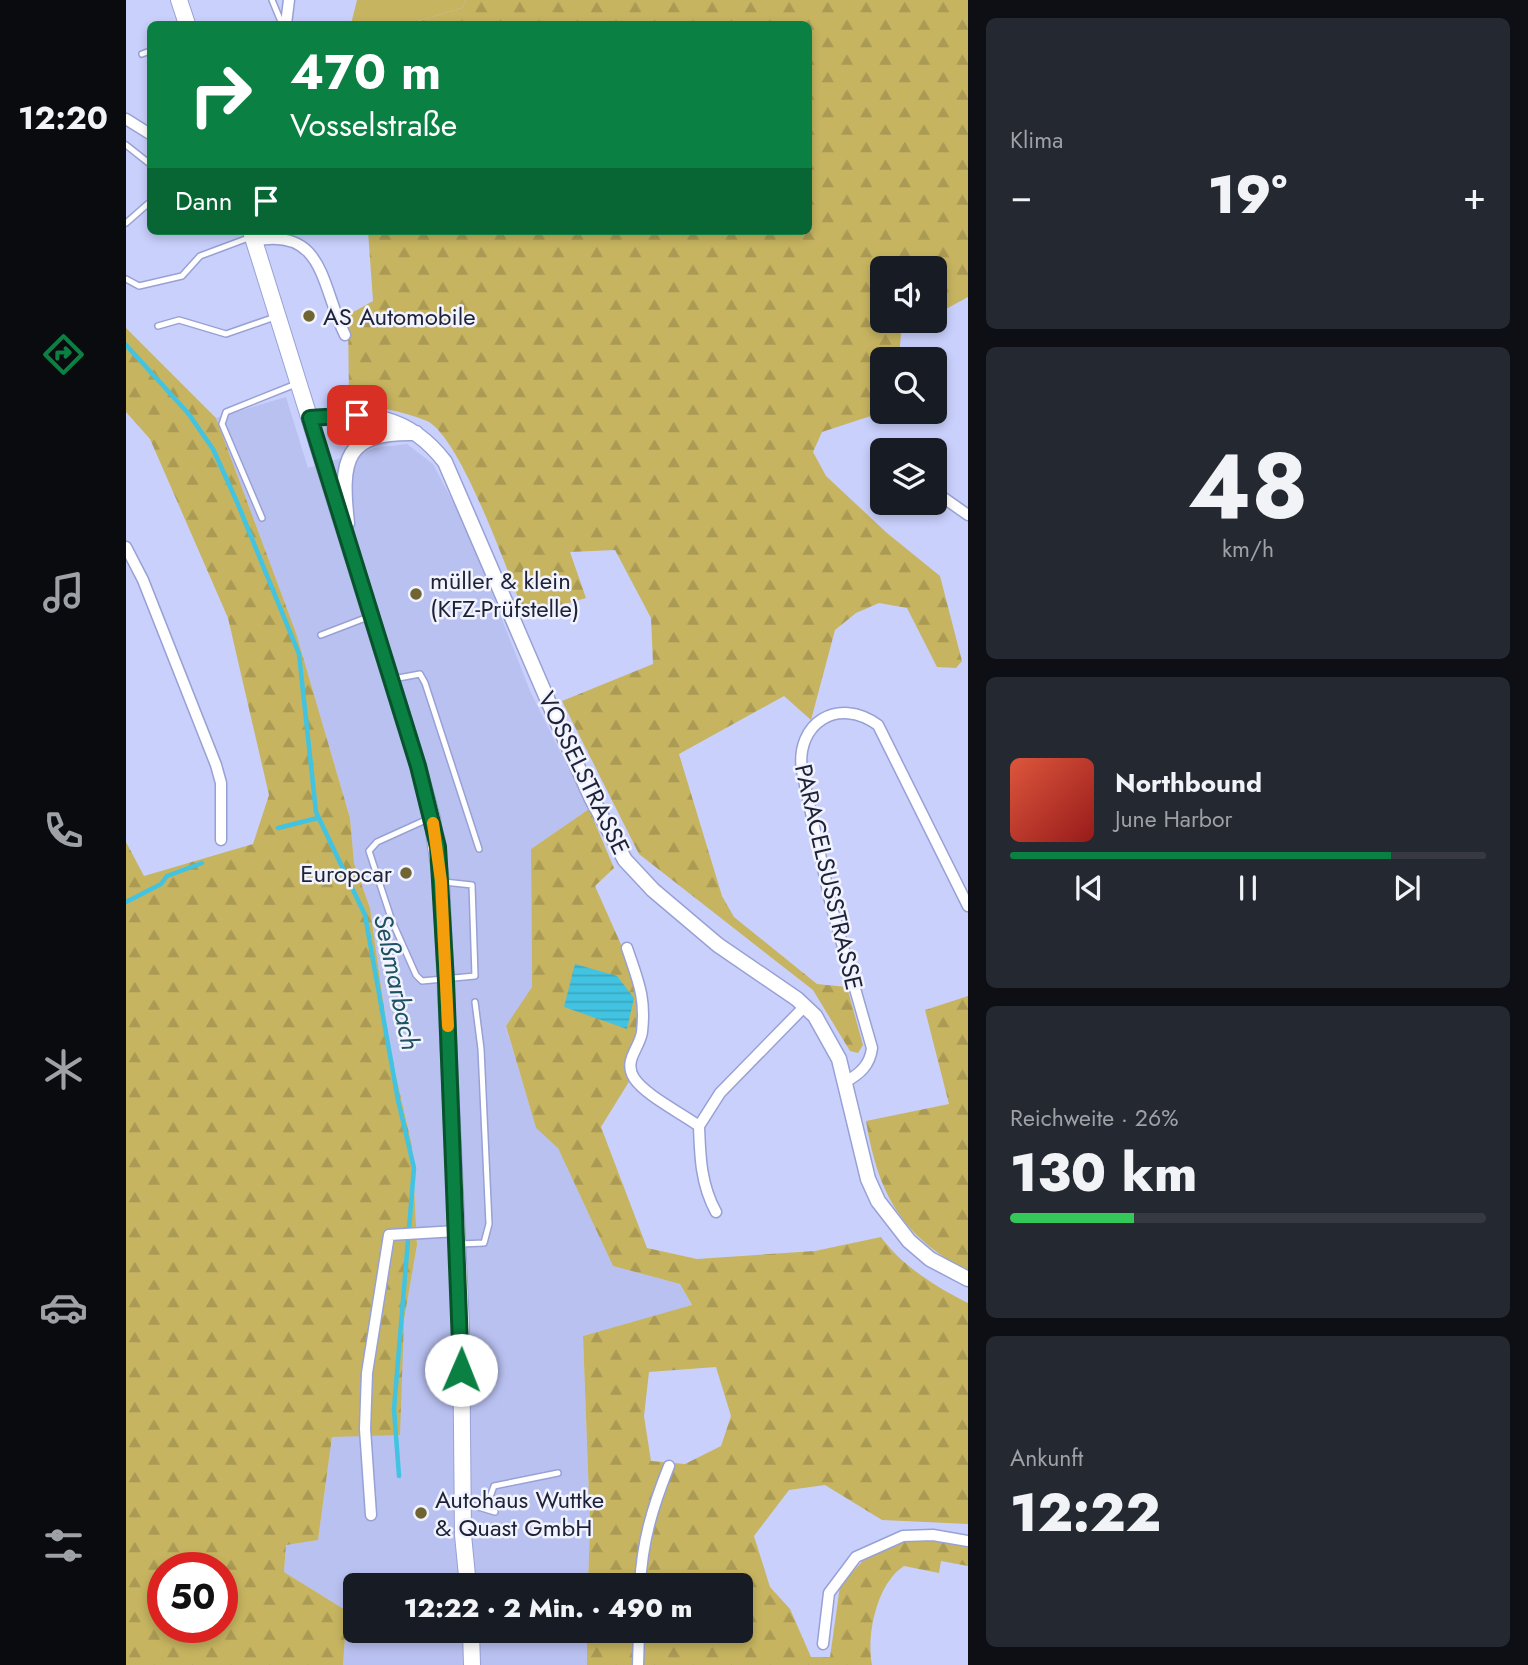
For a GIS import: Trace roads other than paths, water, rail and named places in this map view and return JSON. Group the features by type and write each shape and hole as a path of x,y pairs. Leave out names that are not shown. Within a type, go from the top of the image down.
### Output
{"main road":[{"path":"179,0 186,21"},
{"path":"252,236 432,818 441,881 446,981 457,1237 462,1502 467,1573"},
{"path":"471,1643 472,1665"}],"street":[{"path":"285,21 289,0"},
{"path":"126,120 147,132"},
{"path":"252,236 278,236 300,244 319,267 345,335"},
{"name":"VOSSELSTRASSE","path":"310,418 341,414 373,416 403,424 438,453 451,473 592,799 625,860 653,890 718,944 805,1006 831,1041 845,1082 868,1179 878,1201 909,1241 930,1259 968,1279"},
{"path":"348,542 344,477 348,459 369,437 386,432 415,433"},
{"path":"947,500 968,515"},
{"path":"126,547 143,580 216,765 221,783 221,840"},
{"name":"PARACELSUSSTRASSE","path":"845,1082 871,1059 872,1048 831,905 802,771 801,749 815,724 836,713 848,712 859,714 878,725 968,906"},
{"path":"627,948 645,1001 642,1037 631,1053 631,1074 640,1086 699,1126"},
{"path":"716,1212 706,1194 699,1126 720,1093 805,1006"},
{"path":"371,1515 365,1429 367,1373 389,1235 457,1237"},
{"path":"640,1573 641,1554 649,1515 669,1466"},
{"path":"823,1644 828,1593 856,1557 903,1536 933,1535 968,1541"},
{"path":"638,1665 639,1643"}],"lane":[{"path":"272,0 282,21"},
{"path":"142,54 147,52"},
{"path":"126,145 147,162"},
{"path":"126,223 147,205"},
{"path":"126,279 139,286 182,276 200,256 252,236"},
{"path":"158,326 179,320 226,334 278,316"},
{"path":"262,518 222,424 226,412 299,383"},
{"path":"321,635 371,616"},
{"path":"390,679 420,674 425,683 479,849"},
{"path":"432,818 377,842 369,851 392,921 415,975 422,981 446,981 475,976 472,885 441,881"},
{"path":"457,1237 484,1243 489,1224 481,1049 475,1002"},
{"path":"486,1508 494,1486 514,1485 558,1473"},
{"path":"462,1502 495,1512"}],"waterway":[{"name":"Seßmarbach","path":"126,345 188,413 213,449 237,502 299,654 316,812 365,915 398,1100 414,1168 394,1409 399,1476"},
{"path":"278,828 318,818"},
{"path":"126,902 161,884 167,876 202,863"}],"place":[{"name":"AS Automobile","path":"309,316"},
{"name":"müller & klein (KFZ-Prüfstelle)","path":"416,594"},
{"name":"Europcar","path":"406,873"},
{"name":"Autohaus Wuttke & Quast GmbH","path":"421,1513"}]}
